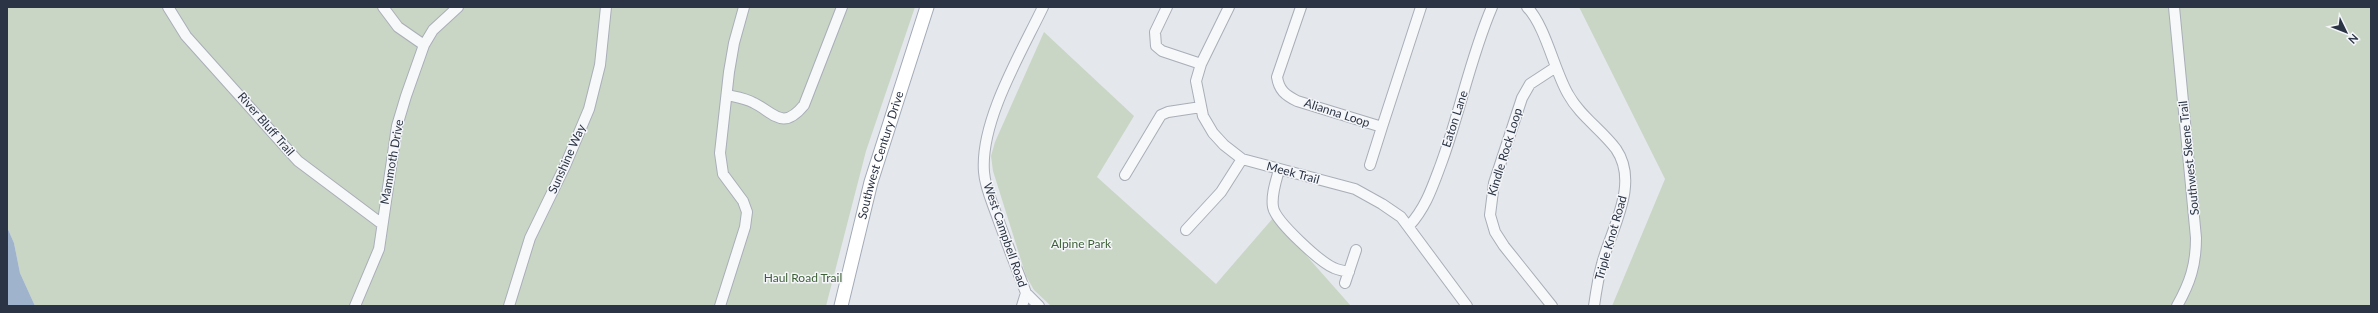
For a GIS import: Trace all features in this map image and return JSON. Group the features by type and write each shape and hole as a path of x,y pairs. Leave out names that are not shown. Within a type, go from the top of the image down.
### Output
{"main road":[{"name":"Southwest Century Drive","path":"841,306 871,182 926,7"}],"street":[{"name":"River Bluff Trail","path":"168,7 186,36 298,161 382,224"},
{"path":"383,7 398,27 424,44"},
{"name":"Mammoth Drive","path":"355,306 379,249 397,126 424,44 433,30 458,7"},
{"name":"Sunshine Way","path":"509,306 530,238 565,166 588,109 600,65 606,7"},
{"path":"720,306 745,227 747,212 743,201 723,174 720,153 734,43 744,7"},
{"path":"727,95 741,97 755,103 780,119 788,119 794,115 804,106 842,7"},
{"name":"West Campbell Road","path":"1022,306 1026,293 990,198 984,173 984,155 988,132 999,101 1043,7"},
{"path":"1167,7 1154,32 1156,46 1162,51 1200,64"},
{"name":"Meek Trail","path":"1229,7 1200,64 1196,81 1203,116 1213,133 1224,145 1242,159 1355,189 1396,213 1409,226 1467,306"},
{"name":"Alianna Loop","path":"1301,7 1277,78 1279,87 1287,96 1297,101 1382,128 1421,7"},
{"name":"Eaton Lane","path":"1409,226 1425,206 1447,145 1482,28 1492,7"},
{"name":"Triple Knot Road","path":"1527,7 1535,18 1567,93 1577,110 1616,149 1622,162 1625,187 1622,205 1602,264 1594,306"},
{"name":"Southwest Skene Trail","path":"2174,7 2196,238 2196,258 2192,275 2177,306"},
{"name":"Kindle Rock Loop","path":"1552,306 1504,246 1495,232 1490,215 1494,183 1522,98 1530,84 1556,67"},
{"path":"1125,175 1161,115 1168,112 1201,107"},
{"path":"1370,165 1382,128"},
{"path":"1186,230 1221,192 1242,159"},
{"path":"1279,170 1273,195 1273,208 1278,218 1320,259 1333,268 1349,272"},
{"path":"1345,283 1356,250"},
{"path":"1026,293 1039,306"}],"green space":[{"name":"Haul Road Trail","path":"7,7 915,7 866,151 826,306 35,306 20,273 14,243 7,227"},
{"path":"1579,7 2371,7 2371,306 1612,306 1665,179"},
{"name":"Alpine Park","path":"1044,32 1134,116 1097,177 1216,284 1273,218 1351,306 1051,306 1034,290 1026,276 993,171 991,156 995,142"}],"water":[{"path":"7,227 14,243 20,273 35,306 7,306"}]}
